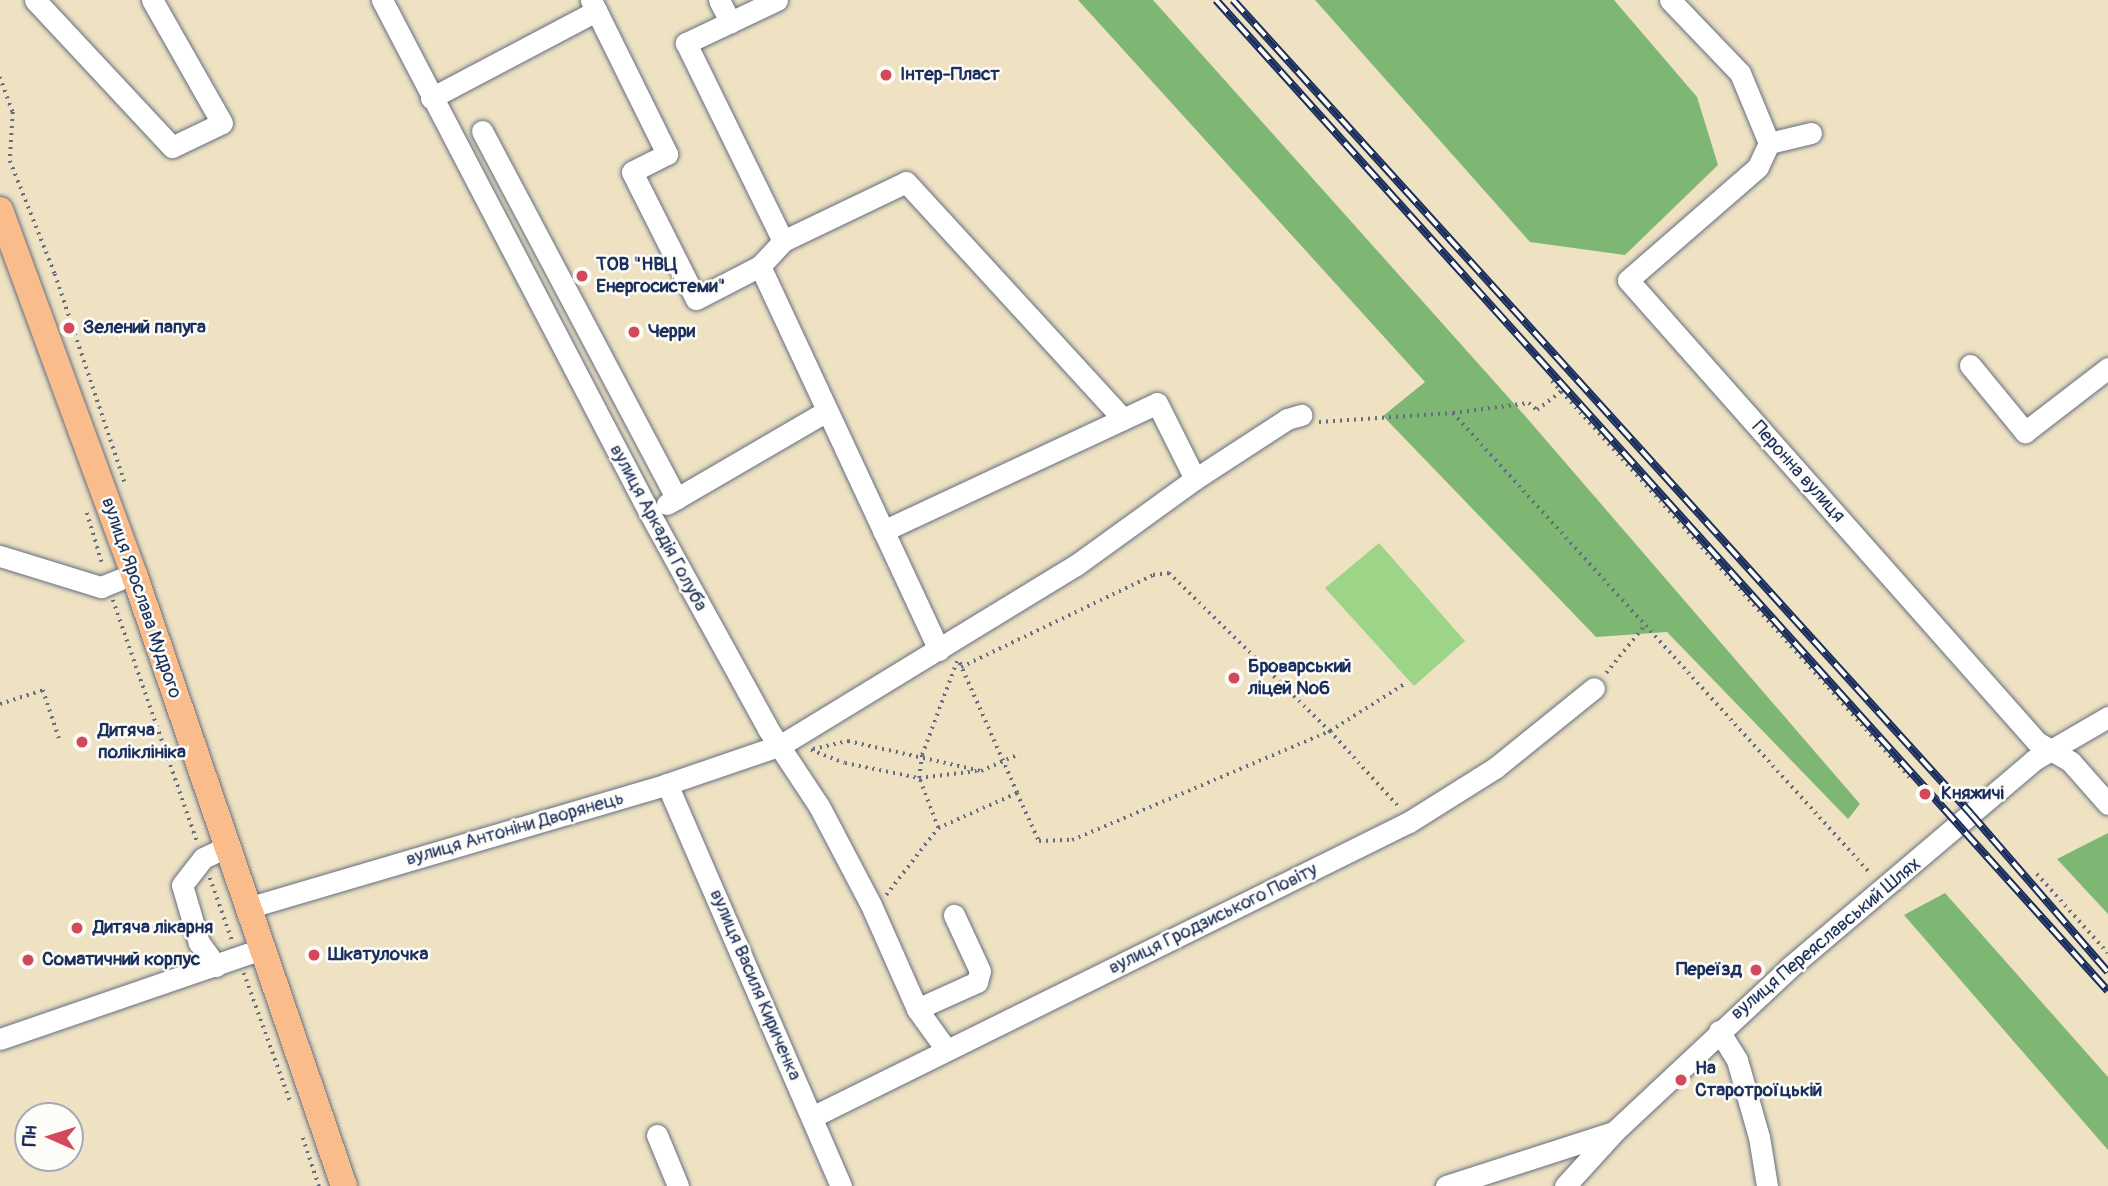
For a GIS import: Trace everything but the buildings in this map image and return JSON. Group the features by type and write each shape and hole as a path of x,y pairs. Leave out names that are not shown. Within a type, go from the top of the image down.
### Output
{"main road":[{"name":"вулиця Ярослава Мудрого","path":"0,210 134,575 215,853 247,908 250,953 344,1186"}],"street":[{"path":"35,0 172,148 222,124 152,0"},
{"name":"вулиця Аркадія Голуба","path":"382,0 536,300 650,514 768,729 781,745 871,905 917,1009 945,1048"},
{"path":"719,0 730,22"},
{"path":"777,0 686,43 783,241"},
{"path":"1670,0 1740,73 1769,143 1811,133"},
{"path":"431,98 593,5 667,154 632,172 696,299 760,266 783,241 906,182 1123,419"},
{"path":"482,131 677,499"},
{"name":"Перонна вулиця","path":"1769,143 1758,166 1628,280 2038,742 2071,762 2108,804"},
{"path":"760,266 883,531 949,650"},
{"path":"536,300 564,285"},
{"path":"1970,365 2025,432 2108,368"},
{"path":"883,531 1157,403 1195,479"},
{"path":"650,514 827,411"},
{"name":"вулиця Антоніни Дворянець","path":"247,908 667,784 781,745 949,650 1076,565 1195,479 1279,423 1301,415"},
{"path":"0,556 101,587 134,575"},
{"name":"вулиця Гродзиського Повіту","path":"812,1117 945,1048 1296,881 1409,822 1495,768 1594,688"},
{"name":"вулиця Переяславський Шлях","path":"1565,1186 1615,1131 1719,1031 1886,885 2052,749 2108,717"},
{"name":"вулиця Василя Кириченка","path":"667,784 841,1186"},
{"path":"215,853 186,877 182,895 199,943 216,966"},
{"path":"917,1009 977,982 980,971 954,915"},
{"path":"0,1039 250,953"},
{"path":"1719,1031 1737,1060 1759,1137 1767,1186"},
{"path":"1446,1186 1615,1131"},
{"path":"657,1135 678,1186"}],"path":[{"path":"1552,381 1911,779"},
{"path":"1301,415 1321,423 1453,413 1529,403 1537,410 1561,391"},
{"path":"1453,413 1870,873 1886,885"},
{"path":"85,509 108,584 215,853 250,953 292,1108"},
{"path":"961,667 1153,575 1169,573 1330,731 1409,822"},
{"path":"1594,688 1645,625"},
{"path":"949,650 961,667 1039,841 1072,840 1330,731 1406,682"},
{"path":"938,828 919,778 922,755 949,650"},
{"path":"0,704 43,690 59,738"},
{"path":"811,750 848,741 922,755 981,771"},
{"path":"781,745 811,750 845,764 919,778 981,771 1019,754"},
{"path":"871,905 883,898 938,828 1017,793"},
{"path":"2037,874 2108,953"},
{"path":"301,1134 319,1186"}],"green space":[{"path":"1078,0 1153,0 1526,417 1860,804 1848,819 1667,632 1596,637 1383,416 1425,382"},
{"path":"1315,0 1614,0 1697,97 1718,165 1625,255 1530,242"},
{"path":"1379,543 1465,641 1414,686 1325,588"},
{"path":"2108,833 2108,914 2057,859"},
{"path":"1945,893 2108,1077 2108,1150 1904,915"}],"railway":[{"path":"1216,0 2108,991"},
{"path":"1233,0 1971,814 2108,972"}],"place":[{"name":"Інтер-Пласт","path":"886,75"},
{"name":"ТОВ \"НВЦ Енергосистеми\"","path":"582,276"},
{"name":"Зелений папуга","path":"69,328"},
{"name":"Черри","path":"634,332"},
{"name":"Броварський ліцей №6","path":"1234,678"},
{"name":"Дитяча поліклініка","path":"82,742"},
{"name":"Княжичі","path":"1925,794"},
{"name":"Дитяча лікарня","path":"77,928"},
{"name":"Шкатулочка","path":"314,955"},
{"name":"Соматичний корпус","path":"28,960"},
{"name":"Переїзд","path":"1756,970"},
{"name":"На Старотроїцькій","path":"1681,1080"}]}
